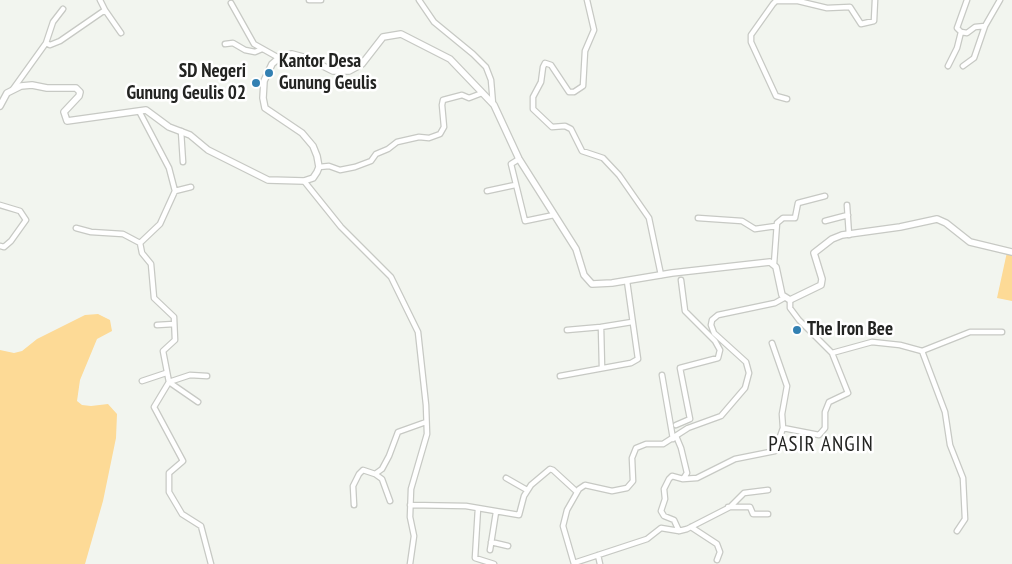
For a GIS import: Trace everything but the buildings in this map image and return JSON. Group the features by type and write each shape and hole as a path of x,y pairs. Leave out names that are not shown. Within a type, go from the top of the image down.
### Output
{"main road":[{"path":"0,106 5,95 13,90 32,85 47,88 76,88 80,92 80,96 64,114 66,120 70,122 147,111 169,127 190,135 203,147 268,180 304,181 313,178 319,167 315,150 308,139 293,126 270,113 264,105 266,74 272,64 288,54 297,55 331,70 347,72 362,64 383,37 401,34 450,59 494,105 519,159 576,249 588,282 601,284 755,263 774,264 780,291 787,299 821,285 822,279 815,258 816,250 835,238 939,219 970,242 1012,252"}],"street":[{"path":"100,0 121,33"},
{"path":"309,0 321,0"},
{"path":"418,0 434,22 473,54 486,68 491,80 494,105"},
{"path":"587,0 594,30 584,59 585,75 583,86 574,92 569,92 552,65 546,63 543,67 541,82 533,97 533,110 552,127 571,129 582,151 603,158 619,175 649,218 661,275"},
{"path":"787,99 776,96 751,42 751,36 776,1 798,1 827,8 850,7 861,24 874,21 875,0"},
{"path":"967,0 957,28 961,32 968,33 975,27 985,26"},
{"path":"963,66 976,56 985,26 1000,0"},
{"path":"232,3 254,44 279,58"},
{"path":"13,90 46,43 53,22 63,8"},
{"path":"46,43 50,45 60,41 105,10"},
{"path":"948,66 955,54 961,32"},
{"path":"225,44 233,42 245,50 256,52 262,49"},
{"path":"319,167 329,166 340,170 355,167 371,161 376,154 388,149 397,142 419,136 429,138 440,134 444,127 442,106 444,100 462,95 469,98 482,93"},
{"path":"139,111 170,168 175,191 160,224 140,243"},
{"path":"181,131 183,162"},
{"path":"519,159 511,164 525,221 554,215"},
{"path":"304,181 341,227 391,277 398,295 414,320 420,341 427,434 412,486 410,505 414,531 410,564"},
{"path":"487,191 515,185"},
{"path":"175,191 191,187"},
{"path":"774,264 776,226 783,218 795,218 798,203 825,196"},
{"path":"0,205 20,211 26,220 8,244 0,246"},
{"path":"847,205 849,234"},
{"path":"825,221 848,216"},
{"path":"698,218 742,221 755,229 776,226"},
{"path":"76,228 91,232 123,234 140,243"},
{"path":"140,243 142,253 152,264 154,298 173,314 175,340 162,351 169,382 198,402"},
{"path":"676,424 690,419 680,368 716,359 720,356 719,346 686,311 681,280"},
{"path":"560,376 631,363 638,359 627,281"},
{"path":"768,490 744,493 728,507 691,527 679,531 661,528 647,538 574,564 563,526 565,513 577,492 585,485 612,491 628,488 632,481 632,458 636,448 646,444 663,444 688,428 721,416 738,399 748,381 749,373 746,362 712,329 712,320 718,315 775,304 787,299 790,308 799,320 832,353 848,394 833,398 829,402 825,412 825,428 819,435 783,428"},
{"path":"567,330 632,322"},
{"path":"158,325 174,324"},
{"path":"601,327 602,368"},
{"path":"706,332 712,329"},
{"path":"832,353 872,342 900,344 922,351 970,332 1002,332"},
{"path":"679,531 674,520 663,514 661,509 665,499 664,487 672,476 683,479 695,478 735,459 775,451 783,428 782,414 787,386 772,343"},
{"path":"922,351 946,412 950,445 963,478 965,519 957,531"},
{"path":"142,381 166,373"},
{"path":"207,376 190,375 169,382 154,404 154,407 183,461 169,473 169,492 182,514 201,526 212,564"},
{"path":"662,376 674,438 687,470 683,479"},
{"path":"375,474 386,465 398,432 426,422"},
{"path":"410,505 478,508 519,515 527,490 540,475 550,469 577,492"},
{"path":"354,505 353,486 363,470 375,474 382,480 390,501"},
{"path":"506,478 527,490"},
{"path":"728,507 750,507 753,514 768,514"},
{"path":"478,508 475,558 494,564"},
{"path":"490,550 496,512"},
{"path":"691,527 717,544 720,552 717,560"},
{"path":"491,542 508,546"},
{"path":"598,555 600,564"}],"shaded area":[{"path":"1007,252 1012,254 1012,301 997,298"},
{"path":"98,314 110,320 112,331 97,339 80,380 77,401 82,405 91,406 108,404 117,414 116,438 103,501 85,564 0,564 0,350 14,353 22,351 37,339 85,315"}],"place":[{"name":"Kantor Desa Gunung Geulis","path":"269,73"},
{"name":"SD Negeri Gunung Geulis 02","path":"256,83"},
{"name":"The Iron Bee","path":"797,330"}],"district":[{"name":"PASIR ANGIN","path":"821,445"}]}
